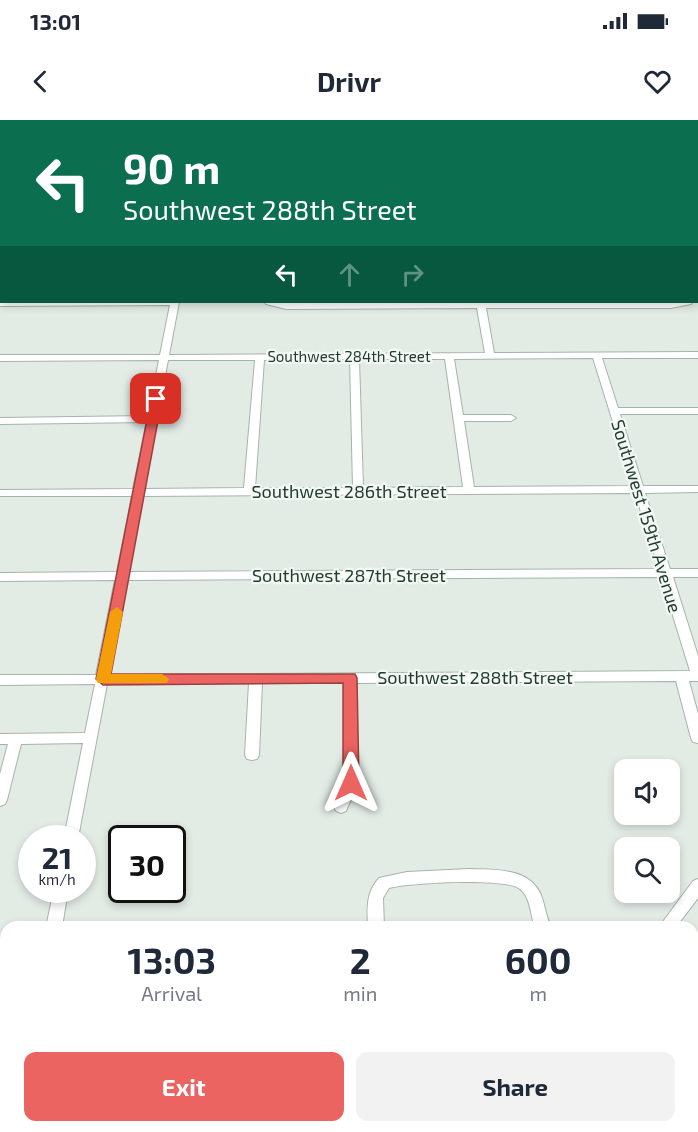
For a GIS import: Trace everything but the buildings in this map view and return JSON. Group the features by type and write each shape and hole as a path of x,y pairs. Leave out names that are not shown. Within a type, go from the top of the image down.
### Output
{"street":[{"path":"74,825 175,303"},
{"path":"274,303 286,306 438,304 481,306 523,303 671,305 682,303"},
{"path":"481,306 490,356"},
{"name":"Southwest 284th Street","path":"0,358 698,355"},
{"path":"449,356 469,490"},
{"name":"Southwest 159th Avenue","path":"597,356 698,676"},
{"path":"249,492 260,357"},
{"path":"354,357 358,492"},
{"path":"614,411 698,411"},
{"path":"458,418 510,418"},
{"path":"0,421 152,420"},
{"name":"Southwest 286th Street","path":"0,493 698,489"},
{"name":"Southwest 287th Street","path":"0,576 698,573"},
{"path":"681,676 698,738"},
{"name":"Southwest 288th Street","path":"0,680 698,676"},
{"path":"252,755 256,678"},
{"path":"341,807 351,783 350,678"},
{"path":"0,739 91,738"},
{"path":"0,800 16,739"},
{"path":"376,921 375,896 385,883 414,877 513,878 527,885 533,892 541,921"},
{"path":"672,921 698,886"},
{"path":"55,921 59,903"}],"slow traffic":[{"path":"117,612 103,679 162,679"}],"route":[{"path":"156,399 103,679 350,678 351,783"}]}
